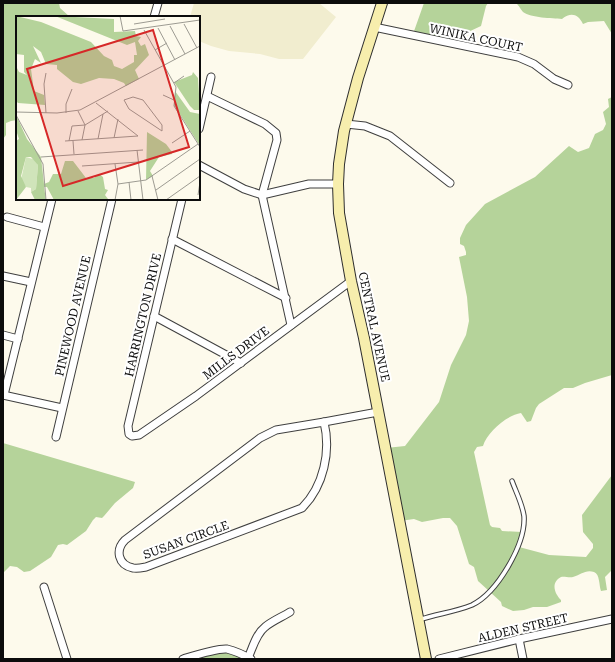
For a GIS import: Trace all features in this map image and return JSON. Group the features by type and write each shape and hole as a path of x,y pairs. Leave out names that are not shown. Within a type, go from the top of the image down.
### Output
{"main road":[{"name":"CENTRAL AVENUE","path":"382,3 358,78 340,148 338,184 339,213 351,281 426,659"}],"street":[{"path":"154,16 158,3"},
{"name":"WINIKA COURT","path":"374,27 522,59 534,64 554,79 568,85"},
{"path":"201,114 211,77"},
{"path":"207,96 265,124 276,133 277,140 262,195 291,325"},
{"path":"346,124 365,126 390,136 450,183"},
{"path":"200,166 244,189 262,195 309,184 338,184"},
{"path":"52,200 3,395 62,408"},
{"name":"PINEWOOD AVENUE","path":"56,437 112,200"},
{"name":"HARRINGTON DRIVE","path":"131,435 129,434 128,426 182,200"},
{"path":"7,217 44,227"},
{"path":"172,240 286,298"},
{"path":"3,276 31,282"},
{"name":"MILLS DRIVE","path":"131,435 135,437 139,435 196,396 351,281"},
{"path":"154,316 241,363"},
{"path":"3,335 18,339"},
{"name":"SUSAN CIRCLE","path":"324,422 327,456 316,487 309,501 302,508 146,567 132,568 122,562 119,555 119,548 125,540 260,438 276,430 378,412"},
{"path":"44,587 67,659"},
{"path":"182,659 227,649 250,658 256,638 262,630 266,626 290,612"},
{"name":"ALDEN STREET","path":"439,659 612,619"},
{"path":"519,640 523,659"}],"lane":[{"path":"418,620 457,610 473,604 482,598 506,570 516,552 524,525 523,511 512,481"}],"shaded area":[{"path":"194,3 319,3 336,17 303,59 279,59 260,54 229,51 200,41 200,16 190,16"}],"green space":[{"path":"3,3 59,3 60,8 69,16 16,16 16,120 6,123 6,135 3,139"},
{"path":"424,3 488,3 481,26 466,33 464,46 413,34"},
{"path":"508,3 612,3 612,34 604,21 588,22 583,24 577,16 574,15 568,15 562,19 536,17 523,12 517,4"},
{"path":"612,97 612,375 573,388 564,388 539,404 531,421 527,422 521,413 510,417 498,425 489,435 483,446 477,447 474,452 490,525 492,527 500,528 502,531 522,532 519,547 549,555 586,557 593,548 593,544 583,532 582,515 612,475 612,570 605,577 607,590 601,591 596,573 591,571 571,577 561,577 556,582 555,592 561,602 547,607 533,607 513,611 502,606 501,602 478,581 474,567 469,564 457,526 450,518 422,522 414,519 400,521 386,448 405,446 439,402 451,365 466,335 469,321 467,297 459,257 466,255 464,246 460,244 460,238 466,225 485,204 535,177 569,146 578,152 589,148 595,134 603,130 606,124 603,112 609,107 608,99"},
{"path":"3,443 135,482 133,488 115,503 102,518 96,517 86,531 67,545 58,545 51,557 30,571 24,572 17,567 10,566 3,573"},
{"path":"223,650 252,659 186,659"}]}
